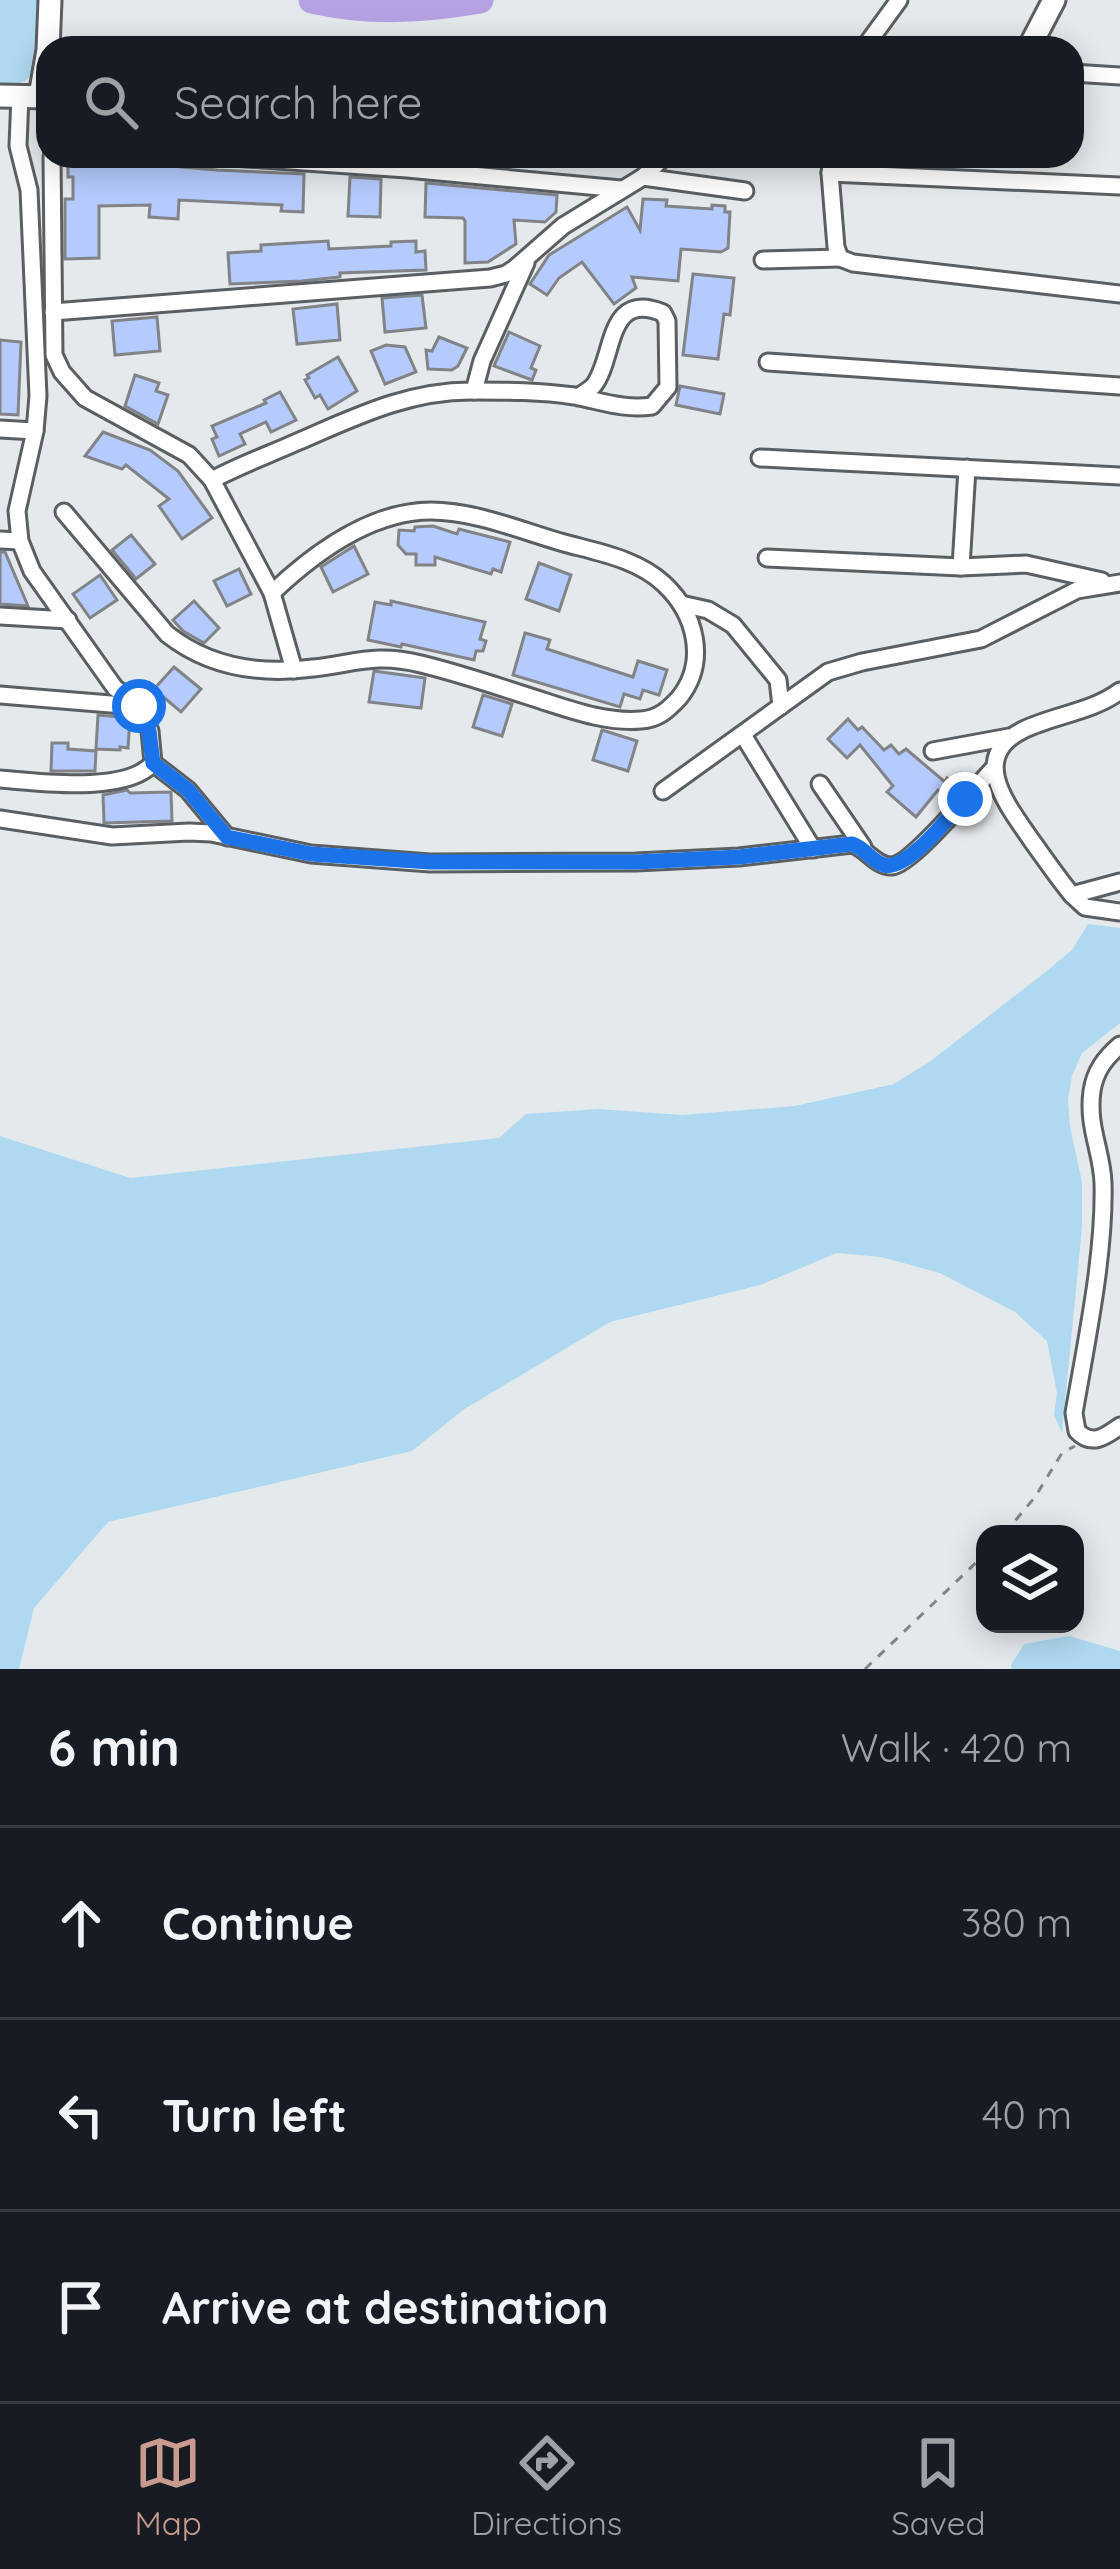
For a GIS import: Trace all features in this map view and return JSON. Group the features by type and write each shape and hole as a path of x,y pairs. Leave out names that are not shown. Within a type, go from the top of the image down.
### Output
{"street":[{"path":"49,36 50,0"},
{"path":"873,36 899,0"},
{"path":"1035,36 1054,0"},
{"path":"1084,74 1120,76"},
{"path":"27,96 18,146 29,190 38,396 17,511 20,542 32,571 115,688 139,706 149,731 153,763 188,790 227,837"},
{"path":"52,168 54,355 62,372 85,398 189,455 212,480 272,593 294,670"},
{"path":"392,168 624,189"},
{"path":"53,312 490,278 506,274 563,226 652,168"},
{"path":"831,168 840,258"},
{"path":"872,168 1120,186"},
{"path":"643,177 746,191"},
{"path":"474,391 482,361 530,255"},
{"path":"763,260 840,258 1120,294"},
{"path":"212,480 345,419 421,394 535,391 631,409 652,406 668,387 663,313 631,310 616,324 593,387 578,397"},
{"path":"768,362 1120,386"},
{"path":"0,429 35,431"},
{"path":"760,458 1120,476"},
{"path":"962,567 967,468"},
{"path":"64,512 167,634 186,649 245,670 294,670 391,657 593,715 644,721 667,712 687,687 697,657 693,626 681,604 662,581 628,561 478,518 433,511 382,521 343,538 305,562 272,593"},
{"path":"0,541 20,542"},
{"path":"767,558 962,567 1026,564 1115,583"},
{"path":"663,791 828,672 981,639 1077,590 1115,583"},
{"path":"681,604 708,610 733,625 778,680 781,706"},
{"path":"0,616 68,620"},
{"path":"933,751 1012,736 1120,694 1120,712"},
{"path":"0,695 139,706"},
{"path":"0,713 22,697"},
{"path":"743,735 814,849"},
{"path":"820,784 863,848 878,862 898,865 930,838 994,768 1012,736"},
{"path":"0,779 119,781 146,771 153,763"},
{"path":"994,768 1004,799 1072,895 1085,907 1120,913"},
{"path":"0,819 112,836 189,832 311,854 430,862 636,862 852,844 863,848"},
{"path":"1072,895 1120,881"},
{"path":"1120,1045 1098,1071 1092,1093 1093,1137 1103,1179 1101,1227 1074,1420 1082,1436 1094,1440 1120,1426"}],"path":[{"path":"1012,1525 1062,1453 1094,1440"},
{"path":"865,1669 976,1563"}],"shaded area":[{"path":"0,0 38,0 34,72 19,83 0,85"},
{"path":"1088,924 1120,928 1120,1023 1082,1053 1068,1100 1082,1182 1082,1227 1062,1433 1054,1415 1057,1393 1047,1341 1015,1312 940,1273 881,1257 837,1253 760,1285 610,1322 463,1410 412,1451 108,1522 34,1608 19,1669 0,1669 0,1136 130,1178 499,1138 526,1114 599,1109 682,1115 795,1106 894,1084 1043,974 1072,950"},
{"path":"1069,1636 1120,1651 1120,1669 1012,1669 1024,1644"}],"building":[{"path":"68,168 304,174 303,212 281,211 282,205 179,200 178,219 149,217 150,205 99,206 99,258 65,259 65,199 73,199 73,177 68,177"},
{"path":"350,177 381,179 380,217 348,216"},
{"path":"426,183 557,195 556,212 545,222 514,220 516,244 488,262 465,263 465,221 425,217"},
{"path":"643,199 667,200 666,206 725,206 725,212 730,212 728,248 721,252 681,249 678,281 632,277 636,288 614,304 582,262 559,278 547,295 530,284 549,255 627,207 640,230"},
{"path":"328,241 329,249 416,241 416,252 425,251 426,270 230,284 228,253 261,251 261,245"},
{"path":"693,274 734,278 718,359 683,355"},
{"path":"422,295 426,328 385,332 382,298"},
{"path":"337,304 340,340 297,344 293,309"},
{"path":"157,317 160,351 115,355 112,321"},
{"path":"509,332 540,346 531,368 536,370 532,380 494,366"},
{"path":"439,337 467,348 452,370 428,369 426,350 432,351"},
{"path":"0,340 21,342 18,415 0,414"},
{"path":"386,345 405,347 416,372 385,384 371,351"},
{"path":"338,357 357,391 328,409 305,380"},
{"path":"135,375 159,383 156,391 168,395 158,424 125,406"},
{"path":"680,386 724,394 720,414 676,405"},
{"path":"280,392 296,420 271,432 266,422 240,434 245,444 219,456 212,426"},
{"path":"103,432 150,450 178,471 212,518 182,539 159,506 169,499 126,465 122,469 85,456"},
{"path":"433,526 510,542 501,572 493,569 491,574 435,557 435,565 416,565 416,554 406,554 398,545 399,530"},
{"path":"131,535 155,564 136,579 112,550"},
{"path":"354,546 368,574 333,592 321,567"},
{"path":"0,552 5,552 28,606 0,604"},
{"path":"539,563 571,575 559,611 526,599"},
{"path":"239,569 251,594 227,606 214,581"},
{"path":"100,575 117,600 90,618 73,594"},
{"path":"194,601 219,628 204,643 173,620"},
{"path":"391,601 485,622 480,639 486,641 483,651 476,651 474,660 368,640 375,602 391,605"},
{"path":"525,633 550,640 547,649 633,677 638,661 667,670 659,695 643,690 640,699 624,694 620,707 513,675"},
{"path":"174,667 201,689 181,712 154,689"},
{"path":"374,671 425,678 421,708 369,702"},
{"path":"483,695 512,704 502,736 473,727"},
{"path":"98,715 130,718 128,748 96,749"},
{"path":"848,719 884,750 891,745 899,754 906,749 945,782 947,778 960,788 950,799 938,790 916,817 887,792 893,786 860,745 847,758 828,739"},
{"path":"602,730 637,741 628,771 593,760"},
{"path":"52,743 96,751 95,771 51,771"},
{"path":"127,790 171,792 172,821 104,823 103,795"}],"waterway":[{"path":"312,0 396,9 480,0"}],"route":[{"path":"139,706 149,731 153,763 188,790 227,837 311,854 430,862 636,862 852,844 887,866 898,865 930,838 965,799"}]}
